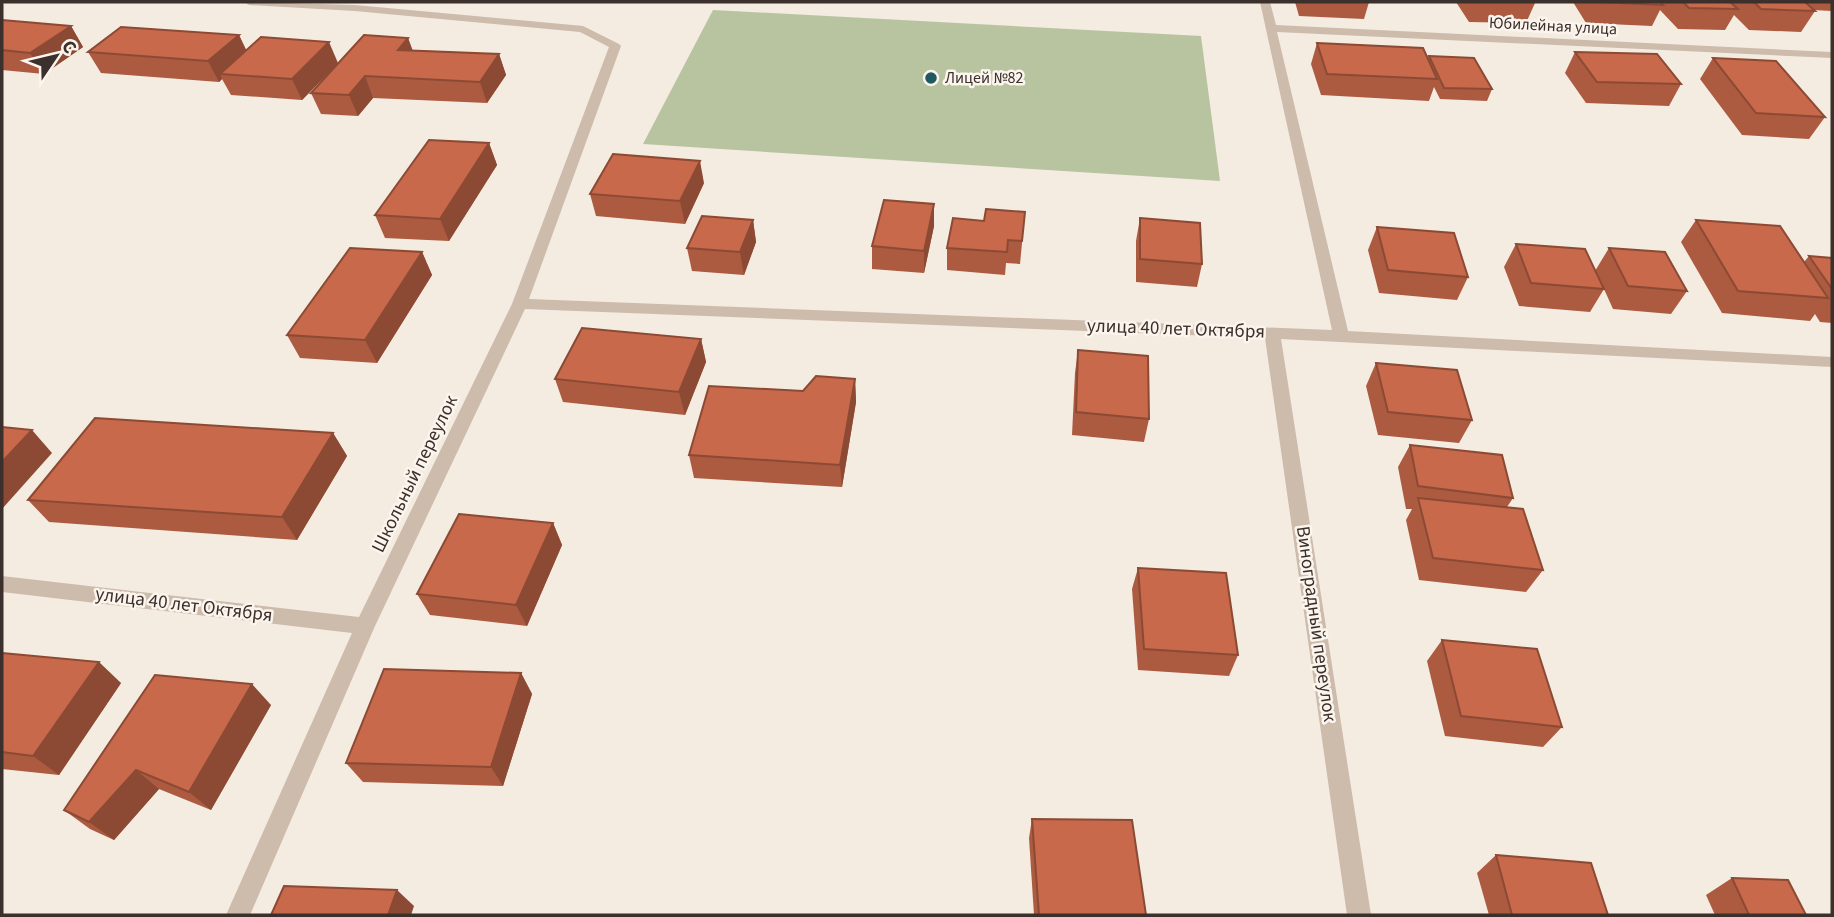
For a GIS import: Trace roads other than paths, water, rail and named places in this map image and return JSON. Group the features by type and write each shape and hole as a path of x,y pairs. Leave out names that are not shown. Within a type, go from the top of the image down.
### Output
{"street":[{"path":"249,2 358,5"},
{"path":"1265,2 1340,336"},
{"name":"Школьный переулок","path":"237,915 365,626 520,304 615,46 583,29 358,5"},
{"name":"Юбилейная улица","path":"1271,28 1832,55"},
{"name":"улица 40 лет Октября","path":"520,304 1340,336 1832,362"},
{"name":"Виноградный переулок","path":"1272,333 1359,915"},
{"name":"улица 40 лет Октября","path":"2,584 365,626"}],"place":[{"name":"Лицей №82","path":"931,78"}]}
